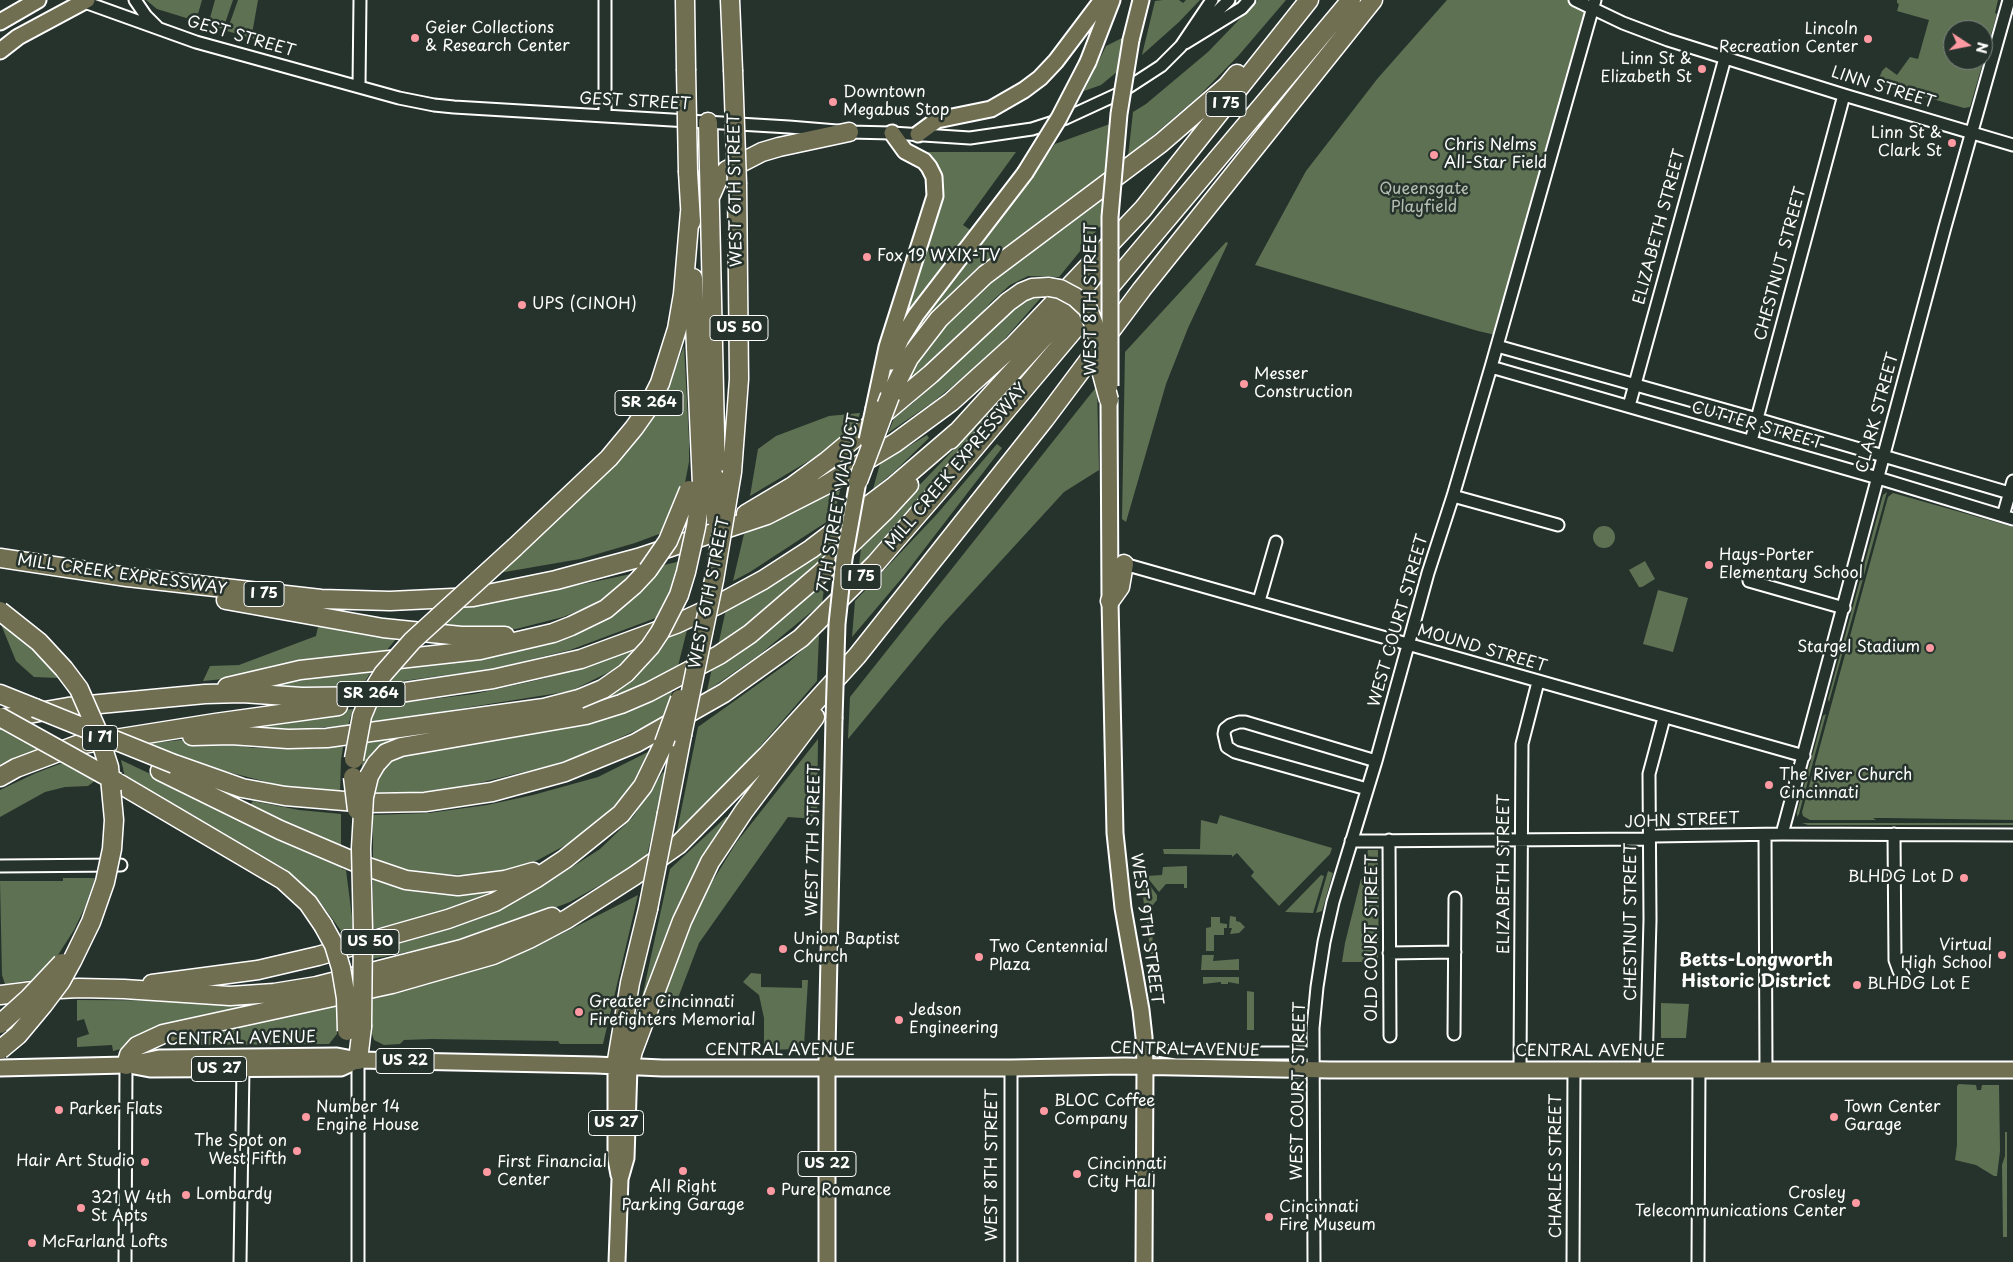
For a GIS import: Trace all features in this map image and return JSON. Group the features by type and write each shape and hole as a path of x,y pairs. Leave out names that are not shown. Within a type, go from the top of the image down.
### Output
{"highway":[{"name":"WEST 6TH STREET","path":"622,1066 629,991 648,909 701,637 714,580 710,481 738,379 737,184 730,0"},
{"path":"858,481 890,396 909,358 938,319 985,275 1134,164 1227,86 1292,7 1304,0"},
{"name":"MILL CREEK EXPRESSWAY","path":"0,558 127,577 321,600 390,601 473,597 556,580 638,558 767,515 824,486 895,443 951,402 1014,345 1143,208 1309,0"},
{"name":"MILL CREEK EXPRESSWAY","path":"167,768 242,788 285,796 368,803 425,802 492,792 565,772 636,743 724,693 800,638 876,563 1109,286 1165,223 1351,0"},
{"path":"126,1065 132,1050 149,1039 163,1034 392,984 493,955 567,919 634,876 684,839 767,755 857,656 1044,420 1142,289 1311,80 1373,0"},
{"name":"US 50","path":"0,777 16,768 77,745 137,736 231,735 327,738 544,708 579,699 603,689 626,673 650,647 679,595 710,481 699,402 688,172 683,3"},
{"path":"205,694 233,685 300,670 480,650 553,633 606,609 633,586 648,570 710,481 710,208 708,122"},
{"path":"710,208 712,191 718,179 727,170 762,152 849,132"},
{"path":"361,848 364,797 369,776 376,764 386,753 401,747 551,722 586,715 612,707 649,692 719,655 750,634 821,573 886,510 1066,313 1143,208"},
{"name":"SR 264","path":"355,1029 363,931 361,848 353,777 354,759 362,716 372,692 383,674 412,641 609,458 646,411 660,382 677,329 683,294 690,212"},
{"path":"711,534 793,486 827,461 931,374 1008,302 1022,292 1032,288 1048,287 1060,289 1076,297 1088,309 1097,333 1102,374 1109,400"},
{"path":"0,718 68,707 205,694 242,693 302,697 379,696 493,679 581,659 676,624 717,605 763,580 811,549 893,487 957,432"},
{"path":"1110,601 1120,587 1124,564"},
{"path":"127,577 242,604 341,619 383,628 462,636 494,637 553,633"},
{"name":"I 71","path":"0,611 39,642 71,678 92,717 102,743 109,768 114,820 109,863 100,900 80,936 58,967 29,998 0,1024"},
{"name":"US 50","path":"0,994 41,990 124,989 258,970 318,956 448,919 503,898 535,879 594,837 634,800 664,743 701,637"},
{"path":"622,1066 633,1051 682,921 710,862 744,811 819,712 857,656"},
{"path":"137,736 215,723 380,701 441,686"},
{"path":"0,694 78,726 167,768 280,830 386,874 427,884 458,886 486,884 512,878 546,866 594,837"},
{"path":"0,718 120,784 283,880 308,903 334,946 355,1029 349,1044 358,1060"},
{"path":"124,989 230,996 274,993 317,986 462,949 554,916 605,894"},
{"path":"0,1050 24,1027 61,981 82,941 100,900"}],"main road":[{"path":"0,22 38,0"},
{"path":"918,134 937,120 991,109 1024,90 1040,78 1056,61 1102,0"},
{"name":"7TH STREET VIADUCT","path":"834,719 837,624 844,559 874,408 898,346 916,315 1025,173 1059,118 1088,62 1112,0"},
{"name":"WEST 8TH STREET","path":"1110,601 1110,217 1119,114 1131,40 1141,0"},
{"path":"0,51 18,37 83,1"},
{"path":"874,408 887,347 935,196 936,184 924,161 905,151 892,132"},
{"name":"WEST 9TH STREET","path":"1110,601 1115,834 1122,902 1141,1010 1145,1066 1144,1262"},
{"name":"WEST 7TH STREET","path":"827,1262 827,1068 834,719"},
{"name":"CENTRAL AVENUE","path":"0,1068 126,1065 160,1058 337,1056 358,1060 827,1068 1145,1066 2013,1070"},
{"name":"CENTRAL AVENUE","path":"126,1065 150,1069 342,1068 358,1060"},
{"name":"WEST 6TH STREET","path":"617,1262 620,1179 626,1158 622,1066"}],"street":[{"path":"135,0 146,16 160,30"},
{"path":"359,86 360,0"},
{"path":"605,0 605,116"},
{"name":"GEST STREET","path":"83,1 160,30 252,58 399,98 454,107 970,138 1032,129 1095,106 1127,89 1161,66 1181,46 1212,0"},
{"path":"1181,46 1228,0"},
{"name":"GEST STREET","path":"1181,46 1242,8 1249,0"},
{"name":"LINN STREET","path":"1575,0 1594,5 1648,33 1844,95 2013,145"},
{"name":"CLARK STREET","path":"1782,834 1971,133 2009,0"},
{"name":"WEST COURT STREET","path":"1314,1262 1313,1053 1317,987 1324,942 1333,902 1376,761 1428,573 1454,496 1594,5"},
{"name":"ELIZABETH STREET","path":"1628,406 1725,58"},
{"name":"CHESTNUT STREET","path":"1751,441 1844,95"},
{"name":"CUTTER STREET","path":"1497,346 1757,419 2011,494"},
{"name":"CUTTER STREET","path":"1491,367 1878,478 2008,518"},
{"path":"2008,518 2013,481"},
{"path":"1454,496 1558,525"},
{"path":"1259,601 1276,542"},
{"name":"MOUND STREET","path":"1124,564 1804,756"},
{"path":"1750,582 1844,608"},
{"name":"ELIZABETH STREET","path":"1520,1069 1522,744 1538,682"},
{"name":"CHESTNUT STREET","path":"1646,1069 1650,920 1649,774 1664,718"},
{"path":"1367,789 1235,752 1227,747 1224,734 1230,725 1245,722 1376,761"},
{"name":"JOHN STREET","path":"1352,841 1648,839 1654,836 1782,834 2013,835"},
{"path":"1894,834 1895,960 1899,971 1903,975"},
{"path":"1765,835 1766,1070"},
{"name":"OLD COURT STREET","path":"1390,840 1390,1036"},
{"path":"0,866 121,865"},
{"path":"1454,898 1454,1034"},
{"path":"1389,953 1455,952"},
{"name":"CENTRAL AVENUE","path":"1144,1048 1177,1053 1313,1053"},
{"path":"358,1060 358,1262"},
{"path":"124,1262 126,1065"},
{"path":"240,1262 243,1068"},
{"name":"WEST 8TH STREET","path":"1011,1068 1011,1262"},
{"name":"CHARLES STREET","path":"1574,1069 1574,1262"},
{"path":"1698,1070 1698,1262"}],"green space":[{"path":"146,0 202,0 196,21 157,9"},
{"path":"215,0 233,0 223,29 208,25"},
{"path":"238,0 258,0 252,34 269,39 268,43 227,31"},
{"path":"1179,0 1183,3 1186,0 1200,0 1179,22 1142,55 1155,1"},
{"path":"1258,0 1286,0 1239,55 1199,96 1128,157 1133,112 1146,104 1208,52"},
{"name":"Queensgate Playfield","path":"1447,0 1575,0 1592,9 1500,336 1255,265 1306,171 1378,78"},
{"path":"1897,0 1998,0 1993,28 1993,20 1943,20 1943,70 1981,70 1970,107 1964,108 1877,83 1882,71 1886,67 1897,75 1910,57 1918,59 1929,20 1897,11 1899,4"},
{"path":"1124,37 1118,71 1101,85 1084,91 1106,46"},
{"path":"1110,124 1106,174 1055,210 997,257 911,343 908,341 918,323 1021,191 1055,144"},
{"path":"928,152 1016,152 963,225 972,231 907,316 901,314 931,227 926,156"},
{"path":"1103,196 1103,223 1059,277 1028,276 1010,285 991,302 963,334 906,386 911,370 930,341 964,302"},
{"path":"1226,242 1228,243 1188,328 1166,384 1126,522 1122,519 1125,352"},
{"path":"1046,292 1001,343 965,376 933,402 888,433 895,416 912,404 1022,299"},
{"path":"684,346 689,462 683,493 667,531 635,543 580,559 499,573 615,464 638,436 658,406"},
{"path":"1029,371 858,572 862,541 909,496"},
{"path":"1097,386 1099,470 1064,492 943,624 848,739 850,697"},
{"path":"860,413 854,434 750,496 758,449 776,436 829,416"},
{"path":"927,435 929,438 895,471 873,489 880,464"},
{"path":"997,444 1002,448 902,578 852,637 855,601 937,514"},
{"path":"840,490 834,517 733,581 744,534"},
{"path":"1887,492 1829,702 1828,699 1883,495"},
{"name":"Stargel Stadium","path":"1893,493 2013,527 2013,820 1873,818 1876,820 1810,820 1803,816 1802,812 1888,497"},
{"path":"1604,526 1612,529 1615,537 1612,545 1604,548 1596,545 1593,537 1596,529"},
{"path":"823,549 827,554 802,578 743,629 718,646 726,609"},
{"path":"681,561 672,594 661,616 570,650 492,669 388,683 401,665 622,606 647,585 664,565"},
{"path":"1645,561 1655,579 1639,587 1629,570"},
{"path":"636,573 612,594 593,605 563,617 516,629 488,632 437,629 466,602 515,598"},
{"path":"826,576 822,603 759,655 707,691 712,668"},
{"path":"1658,590 1688,598 1673,652 1643,644"},
{"path":"0,622 32,647 59,678 34,677 16,661"},
{"path":"319,622 397,638 385,652 328,657 270,668 244,677 203,681 210,666 239,665 316,636"},
{"path":"688,626 677,670 609,698 597,697 642,668 665,642 668,635"},
{"path":"819,635 817,681 736,774 677,831 698,727 789,662"},
{"path":"639,647 617,668 571,691 370,723 376,706 474,694 529,682"},
{"path":"374,667 361,688 323,690 272,687 273,683"},
{"path":"673,688 666,717 579,756 552,765 471,785 422,792 373,793 382,769 395,756"},
{"path":"353,709 348,726 288,729 256,728 256,722"},
{"path":"1826,714 1799,814 1797,817 1823,716"},
{"path":"0,727 40,748 0,765"},
{"path":"400,736 381,748 361,776 364,743"},
{"path":"190,739 234,740 234,745 254,748 314,749 334,745 343,747 340,793 282,786 213,768 144,744"},
{"path":"818,739 817,819 788,817 699,943 673,1011 662,1001 701,900 736,843"},
{"path":"654,749 637,779 622,799 577,839 538,860 509,871 469,875 420,874 373,859 373,815 429,813 487,805 533,795 598,777"},
{"path":"121,760 342,865 342,869 346,870 354,933 344,935 318,899 285,869 125,777"},
{"path":"65,762 96,780 88,786 65,787 45,792 0,817 0,790"},
{"path":"663,772 667,774 646,859 570,902 473,939 372,959 372,953 452,926 511,903 552,880 600,849 633,817"},
{"path":"253,801 299,810 341,814 341,847 250,805"},
{"path":"1220,815 1332,848 1330,854 1279,906 1251,876 1254,872 1237,853 1232,857 1232,855 1164,854 1163,849 1200,849 1201,820 1217,824"},
{"path":"726,817 730,818 638,1016 670,869"},
{"path":"1802,823 2013,823 2013,825 1808,825"},
{"path":"1368,850 1378,850 1378,865 1362,875"},
{"path":"1187,866 1187,888 1184,888 1184,884 1166,884 1159,892 1146,876 1162,875 1163,867"},
{"path":"1379,868 1378,962 1342,962 1361,879"},
{"path":"1328,871 1333,873 1322,911 1316,913"},
{"path":"373,875 500,885 502,890 472,904 428,917 373,929"},
{"path":"1321,875 1324,876 1313,913 1285,912"},
{"path":"63,878 95,878 85,907 74,930 58,955 38,979 5,984 2,975 0,881 63,881"},
{"path":"1141,878 1144,878 1157,895 1157,900 1152,906 1144,905"},
{"path":"638,895 603,1044 560,1044 558,1041 432,1039 404,1040 400,1044 384,1045 374,1040 372,1034 372,996 438,980 532,949"},
{"path":"1146,912 1152,912 1153,961 1150,951"},
{"path":"1230,916 1236,917 1236,921 1245,927 1239,933 1230,934 1232,928 1229,928"},
{"path":"1211,917 1220,917 1220,923 1227,924 1227,928 1224,928 1224,935 1214,935 1214,951 1206,951 1206,928 1211,927"},
{"path":"1202,955 1214,955 1213,961 1239,959 1239,970 1201,970"},
{"path":"751,973 761,974 761,987 802,988 802,980 808,980 804,1046 798,1049 764,1050 764,1018 759,995 743,982"},
{"path":"1203,977 1239,977 1239,984 1228,982 1228,984 1221,984 1221,982 1203,984"},
{"path":"1247,991 1254,992 1254,1030 1247,1030"},
{"path":"306,996 154,1029 140,1035 121,1049 113,1051 112,1045 77,1047 77,1038 89,1034 84,1019 77,1021 77,1000 237,1001"},
{"path":"1661,1003 1689,1004 1686,1038 1661,1038"},
{"path":"337,1004 337,1034 329,1044 176,1045 245,1026"},
{"path":"1959,1084 1976,1085 1977,1090 1981,1090 1982,1085 1999,1085 2000,1151 1997,1176 1976,1165 1955,1160 1957,1145 1957,1086"},
{"path":"2005,1132 2007,1132 2007,1237 2003,1237 2002,1165 2005,1156"}],"place":[{"name":"Geier Collections & Research Center","path":"415,38"},
{"name":"Lincoln Recreation Center","path":"1868,39"},
{"name":"Linn St & Elizabeth St","path":"1702,69"},
{"name":"Downtown Megabus Stop","path":"833,102"},
{"name":"Linn St & Clark St","path":"1952,143"},
{"name":"Chris Nelms All-Star Field","path":"1434,155"},
{"name":"Fox 19 WXIX-TV","path":"867,257"},
{"name":"UPS (CINOH)","path":"522,305"},
{"name":"Messer Construction","path":"1244,384"},
{"name":"Hays-Porter Elementary School","path":"1709,565"},
{"name":"Stargel Stadium","path":"1930,648"},
{"name":"The River Church Cincinnati","path":"1769,785"},
{"name":"BLHDG Lot D","path":"1964,878"},
{"name":"Union Baptist Church","path":"783,949"},
{"name":"Virtual High School","path":"2002,955"},
{"name":"Two Centennial Plaza","path":"979,957"},
{"name":"BLHDG Lot E","path":"1857,985"},
{"name":"Greater Cincinnati Firefighters Memorial","path":"579,1012"},
{"name":"Jedson Engineering","path":"899,1020"},
{"name":"Parker Flats","path":"59,1110"},
{"name":"BLOC Coffee Company","path":"1044,1111"},
{"name":"Number 14 Engine House","path":"306,1117"},
{"name":"Town Center Garage","path":"1834,1117"},
{"name":"The Spot on West Fifth","path":"297,1151"},
{"name":"Hair Art Studio","path":"145,1162"},
{"name":"All Right Parking Garage","path":"683,1171"},
{"name":"First Financial Center","path":"487,1172"},
{"name":"Cincinnati City Hall","path":"1077,1174"},
{"name":"Pure Romance","path":"771,1191"},
{"name":"Lombardy","path":"186,1195"},
{"name":"Crosley Telecommunications Center","path":"1856,1203"},
{"name":"321 W 4th St Apts","path":"81,1208"},
{"name":"Cincinnati Fire Museum","path":"1269,1217"},
{"name":"McFarland Lofts","path":"32,1243"}],"district":[{"name":"Betts-Longworth Historic District","path":"1756,971"}]}
